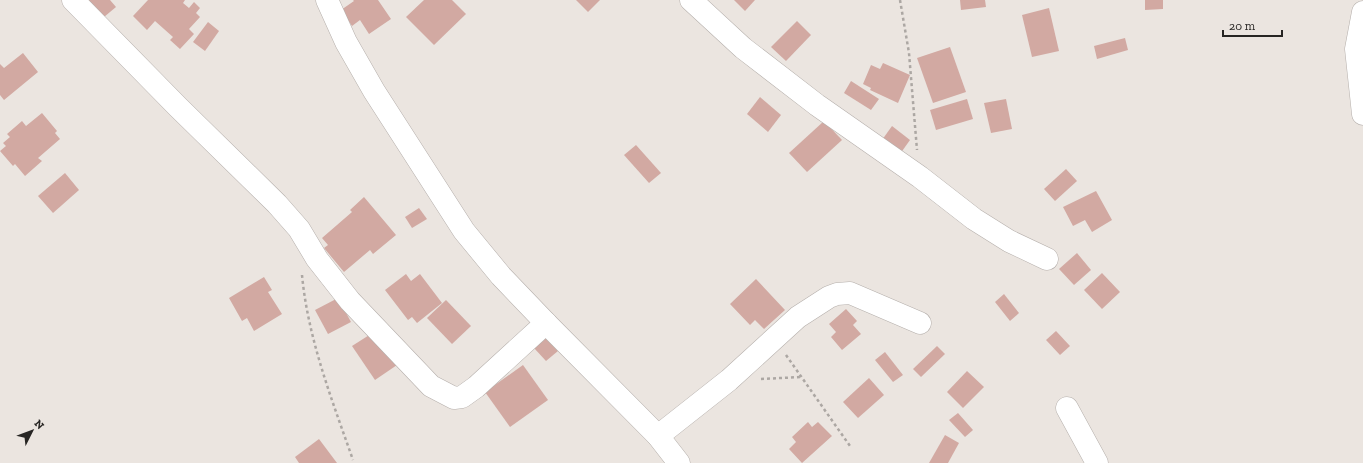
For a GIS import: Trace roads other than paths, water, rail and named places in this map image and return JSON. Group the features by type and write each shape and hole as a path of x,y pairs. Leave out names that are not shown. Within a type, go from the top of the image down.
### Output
{"street":[{"path":"73,0 178,107 277,204 299,229 317,259 350,301 431,386 454,398 462,397 476,387 546,323"},
{"path":"327,0 346,42 374,91 464,231 501,276 658,436 679,463"},
{"path":"691,0 743,48 817,105 920,177 974,219 1009,241 1047,259"},
{"path":"1363,12 1356,49 1363,114"},
{"path":"658,436 729,380 798,317 829,297 837,294 850,293 920,323"},
{"path":"1067,408 1097,463"}]}
